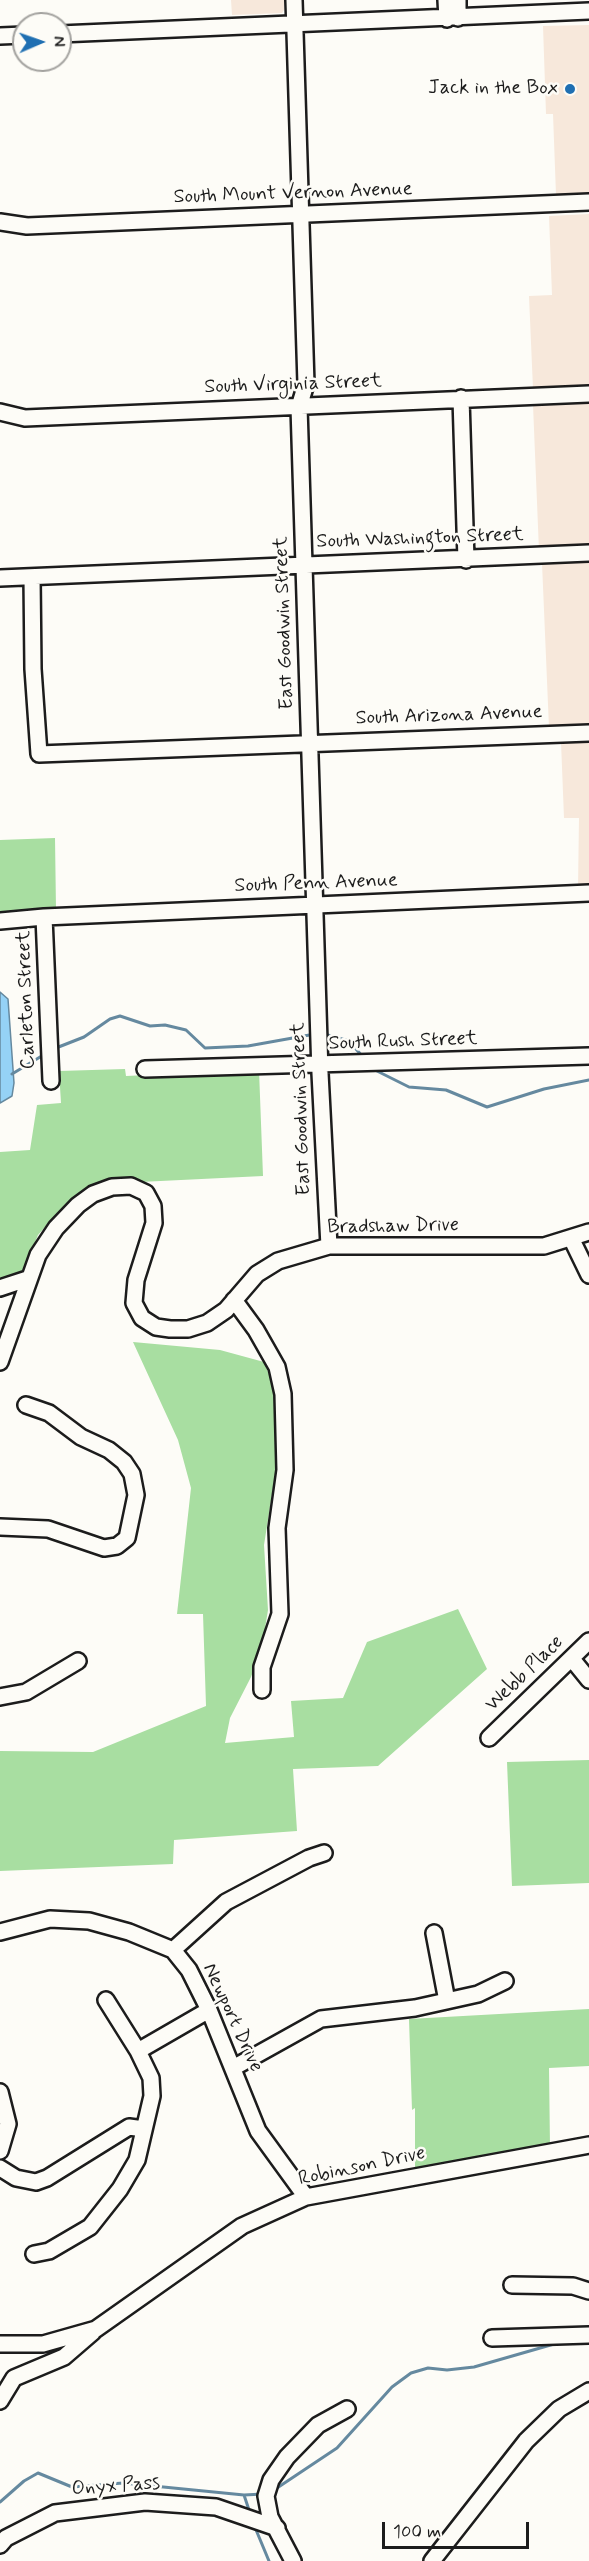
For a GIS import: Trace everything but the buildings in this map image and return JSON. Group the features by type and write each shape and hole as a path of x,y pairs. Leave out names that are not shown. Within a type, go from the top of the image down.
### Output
{"street":[{"name":"East Goodwin Street","path":"294,0 306,384 299,407 320,1065 329,1246"},
{"path":"446,0 452,18"},
{"path":"452,18 458,0"},
{"path":"72,33 589,11"},
{"name":"South Mount Vernon Avenue","path":"0,222 27,226 589,202"},
{"name":"South Virginia Street","path":"0,412 25,418 589,394"},
{"path":"461,398 466,560"},
{"name":"South Washington Street","path":"0,578 589,553"},
{"name":"South Arizona Avenue","path":"32,577 33,669 39,754 589,733"},
{"name":"South Penn Avenue","path":"0,921 44,917 589,893"},
{"name":"Carleton Street","path":"44,917 51,1081"},
{"name":"South Rush Street","path":"146,1069 589,1056"},
{"name":"Bradshaw Drive","path":"0,1362 27,1279 38,1255 56,1228 78,1205 93,1194 112,1187 131,1186 146,1193 153,1206 154,1223 136,1280 134,1303 142,1318 156,1327 188,1329 207,1323 234,1300 257,1274 278,1261 329,1246 544,1246 572,1240 589,1232"},
{"path":"572,1240 589,1275"},
{"path":"0,1288 27,1279"},
{"path":"234,1300 256,1330 277,1367 283,1394 285,1470 277,1528 280,1614 262,1667 262,1690"},
{"path":"0,1527 48,1529 104,1548 117,1546 127,1538 134,1506 136,1495 132,1474 124,1462 110,1450 81,1437 49,1413 26,1406"},
{"name":"Webb Place","path":"489,1738 589,1641"},
{"path":"572,1659 589,1680"},
{"path":"0,1697 26,1692 78,1660"},
{"path":"0,1932 50,1919 89,1921 129,1932 173,1950 226,1902 309,1858 324,1853"},
{"path":"434,1933 447,2001"},
{"name":"Newport Drive","path":"173,1950 189,1970 209,2010 258,2130 306,2197"},
{"path":"233,2068 321,2019 416,2008 478,1994 505,1982"},
{"path":"34,2254 49,2251 90,2227 120,2189 137,2160 152,2096 151,2078 138,2051 106,2000"},
{"path":"138,2051 209,2010"},
{"path":"0,2092 8,2124 0,2151"},
{"path":"0,2168 16,2178 36,2182 47,2178 129,2127 144,2129"},
{"name":"Robinson Drive","path":"0,2344 43,2344 96,2329 242,2226 306,2197 589,2145"},
{"path":"512,2285 573,2286 589,2291"},
{"path":"0,2401 14,2378 64,2357 96,2329"},
{"path":"492,2338 589,2336"},
{"path":"432,2561 526,2441 559,2409 589,2391"},
{"path":"293,2561 278,2528 270,2517 266,2496 271,2480 287,2457 318,2425 347,2409"},
{"name":"Onyx Pass","path":"0,2545 6,2538 56,2513 145,2502 216,2507 278,2528"}],"shaded area":[{"path":"231,0 284,0 284,10 282,13 232,15"},
{"path":"589,25 589,194 556,195 553,114 546,114 543,26"},
{"path":"589,214 589,386 533,389 529,296 552,295 549,216"},
{"path":"589,403 589,549 539,551 533,405"},
{"path":"589,561 589,726 549,728 542,563"},
{"path":"589,741 589,888 578,888 579,818 564,818 561,742"}],"green space":[{"path":"55,838 56,910 0,916 0,840"},
{"path":"125,1069 126,1076 259,1070 263,1176 140,1182 87,1191 58,1212 38,1235 22,1273 0,1285 0,1152 30,1150 37,1105 61,1103 59,1071"},
{"path":"133,1342 220,1350 264,1362 273,1384 276,1434 275,1475 264,1545 268,1610 262,1647 251,1677 230,1718 225,1743 294,1737 291,1701 343,1698 367,1642 458,1609 487,1669 378,1766 293,1769 297,1831 174,1840 173,1864 0,1871 0,1751 93,1752 206,1706 203,1614 177,1614 191,1488 178,1440"},
{"path":"589,1760 589,1883 512,1886 507,1762"},
{"path":"589,2009 589,2066 549,2068 550,2147 415,2173 415,2108 412,2110 409,2019"}],"water":[{"path":"0,992 8,999 14,1083 12,1096 0,1103"}],"waterway":[{"path":"56,1048 84,1037 110,1019 120,1016 150,1026 165,1025 186,1030 205,1048 248,1046 315,1034"},
{"path":"324,1034 349,1041 363,1057"},
{"path":"12,1074 45,1054"},
{"path":"373,1069 409,1087 446,1090 487,1107 544,1089 589,1080"},
{"path":"274,2490 337,2448 392,2387 411,2373 428,2368 447,2370 474,2367 561,2342"},
{"path":"0,2502 24,2481 38,2473 72,2487 123,2483 244,2495 263,2494"},
{"path":"244,2495 250,2513"},
{"path":"254,2525 269,2561"}],"place":[{"name":"Jack in the Box","path":"570,89"}]}
